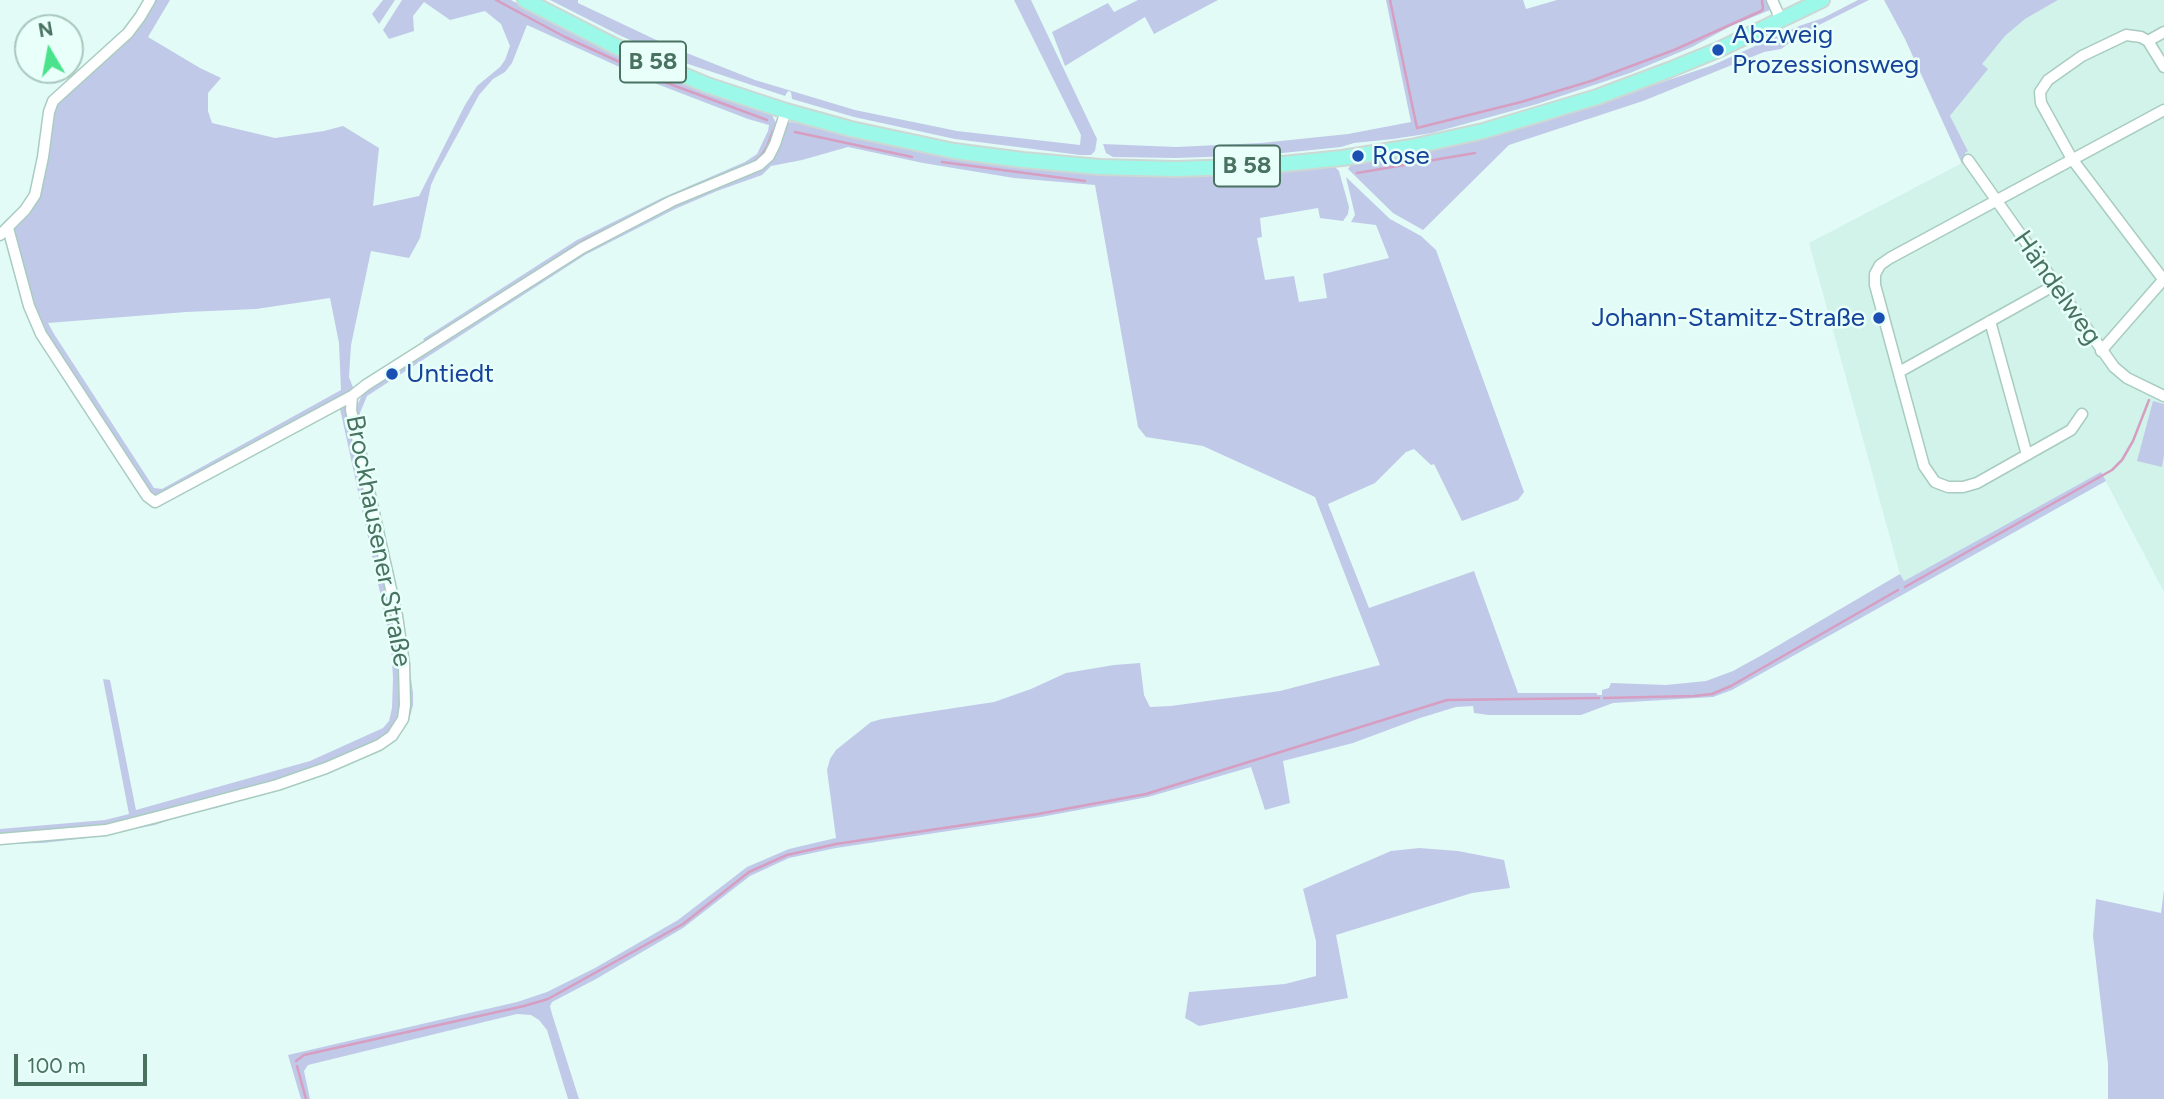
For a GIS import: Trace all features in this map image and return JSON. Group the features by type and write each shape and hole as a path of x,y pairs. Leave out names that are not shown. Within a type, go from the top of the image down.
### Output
{"main road":[{"name":"B 58","path":"526,0 615,46 707,85 851,129 954,151 1023,160 1139,169 1263,166 1342,158 1411,147 1518,122 1657,75 1822,0"}],"street":[{"path":"4,232 35,194 53,102 128,33 150,0"},
{"path":"1772,0 1781,20"},
{"path":"2148,41 2164,32"},
{"path":"2101,351 2163,279 2072,159 2041,103 2040,92 2048,80 2082,56 2126,35 2148,41 2164,67"},
{"path":"2082,414 2071,430 1977,483 1948,487 1934,482 1924,466 1875,285 1875,274 1880,265 2164,110"},
{"name":"Brockhausener Straße","path":"4,232 37,327 150,501 155,502 352,396 582,248 672,201 760,165 775,144 786,111"},
{"name":"Händelweg","path":"1968,160 2114,367 2127,379 2164,396"},
{"path":"1899,372 2055,285"},
{"path":"1990,321 2027,455"},
{"name":"Brockhausener Straße","path":"0,839 106,830 153,818 277,785 360,754 392,736 403,719 404,664 397,616 351,410 352,396"}],"shaded area":[{"path":"152,0 170,0 148,37 221,78 208,93 208,111 212,123 275,138 343,126 379,148 373,206 419,196 465,105 477,86 500,67 510,46 501,24 485,11 450,20 424,2 413,16 414,31 389,39 383,30 402,0 511,0 613,52 772,115 776,131 767,152 758,161 671,199 427,344 423,339 577,240 662,198 745,162 757,154 768,131 769,125 657,84 527,25 512,63 479,95 436,174 431,185 420,238 409,258 371,251 351,345 349,377 354,390 158,497 147,491 37,323 12,228 26,212 55,102 75,84 84,84 84,75 129,34","holes":["330,298 339,343 341,390 162,489 154,488 48,323 256,309"]},
{"path":"383,0 395,0 379,24 372,14"},
{"path":"550,0 578,0 578,3 669,46 755,80 855,110 957,131 1080,145 1081,135 1014,0 1031,0 1097,139 1095,151 1091,155 1080,155 955,139 854,117 792,99 791,92 788,91 785,96 667,57"},
{"path":"1138,0 1218,0 1154,34 1145,17 1065,66 1052,32 1108,3 1114,12"},
{"path":"1386,0 1523,0 1526,9 1557,0 1768,0 1770,10 1630,73 1537,104 1432,133 1341,147 1263,155 1176,158 1113,157 1106,153 1103,144 1176,147 1261,143 1348,134 1411,122"},
{"path":"1858,0 1869,0 1807,31 1781,49 1764,52 1643,101 1509,145 1423,230 1393,213 1348,169 1352,163 1475,141 1544,122 1713,65 1823,18"},
{"path":"1884,0 2058,0 2025,19 2005,36 1982,64 1988,69 1950,116 1968,151 1965,153 1966,161 1962,164 1905,39"},
{"path":"2058,0 2164,0 2164,592 2101,472 1904,581 1809,243 1966,161 1965,153 1968,150 1950,117 1987,69 1981,64 2005,36 2025,19"},
{"path":"791,122 951,156 1264,172 1335,167 1339,171 1349,207 1343,221 1320,218 1318,208 1260,218 1262,237 1257,238 1265,280 1294,276 1299,302 1327,298 1323,274 1389,258 1376,225 1351,222 1355,215 1346,177 1390,219 1421,236 1436,250 1524,492 1518,500 1462,521 1434,464 1431,465 1414,449 1406,452 1375,483 1328,504 1369,608 1474,571 1518,693 1602,695 1602,690 1609,688 1611,683 1666,685 1706,681 1733,671 1900,574 1904,581 2101,472 2106,481 1732,690 1713,697 1613,703 1581,715 1489,715 1474,713 1473,706 1456,707 1353,743 1283,761 1290,803 1265,810 1251,767 1148,797 789,858 750,876 683,928 552,1002 552,1014 579,1099 568,1099 547,1030 531,1015 517,1014 308,1065 304,1071 310,1099 301,1099 288,1055 517,1002 547,992 678,920 747,867 789,849 836,838 827,770 830,759 836,750 871,722 994,702 1066,673 1114,665 1140,663 1144,695 1150,707 1280,691 1380,665 1315,497 1203,446 1146,437 1138,427 1095,185 1014,178 848,147 771,166 762,175 675,209 585,255 367,396 360,413 360,424 402,614 413,693 409,720 395,741 328,773 155,825 87,838 0,844 0,841 154,821 380,747 409,706 355,410 363,393 583,250 672,205 752,172 786,124"},
{"path":"2153,401 2164,404 2162,467 2137,461"},
{"path":"339,404 348,410 394,616 404,693 400,718 390,732 360,751 276,782 106,827 0,837 0,829 105,820 129,814 103,679 110,680 136,810 310,761 383,728 389,721 393,678 391,643"},
{"path":"1419,848 1458,851 1504,860 1510,888 1472,893 1336,935 1348,998 1199,1026 1185,1018 1189,992 1285,984 1316,976 1316,941 1303,889 1391,851"},
{"path":"2164,890 2164,1099 2108,1099 2108,1064 2093,936 2096,899 2161,913"}],"waterway":[{"path":"496,0 565,37 659,80 767,120"},
{"path":"1390,0 1417,128 1591,81 1674,50 1761,11 1762,0"},
{"path":"753,163 767,147 773,131"},
{"path":"795,132 912,157"},
{"path":"1357,173 1475,153"},
{"path":"942,162 1085,181"},
{"path":"688,189 718,177"},
{"path":"540,269 583,241 647,209"},
{"path":"1905,587 2112,470 2122,460 2133,441 2149,400"},
{"path":"1604,698 1712,694 1731,686 1898,590"},
{"path":"296,1061 304,1055 548,999 683,924 749,872 787,855 836,844 1038,814 1146,794 1447,700 1599,698"},
{"path":"297,1066 306,1099"}],"place":[{"name":"Abzweig Prozessionsweg","path":"1718,50"},
{"name":"Rose","path":"1358,156"},
{"name":"Johann-Stamitz-Straße","path":"1879,318"},
{"name":"Untiedt","path":"392,374"}]}
